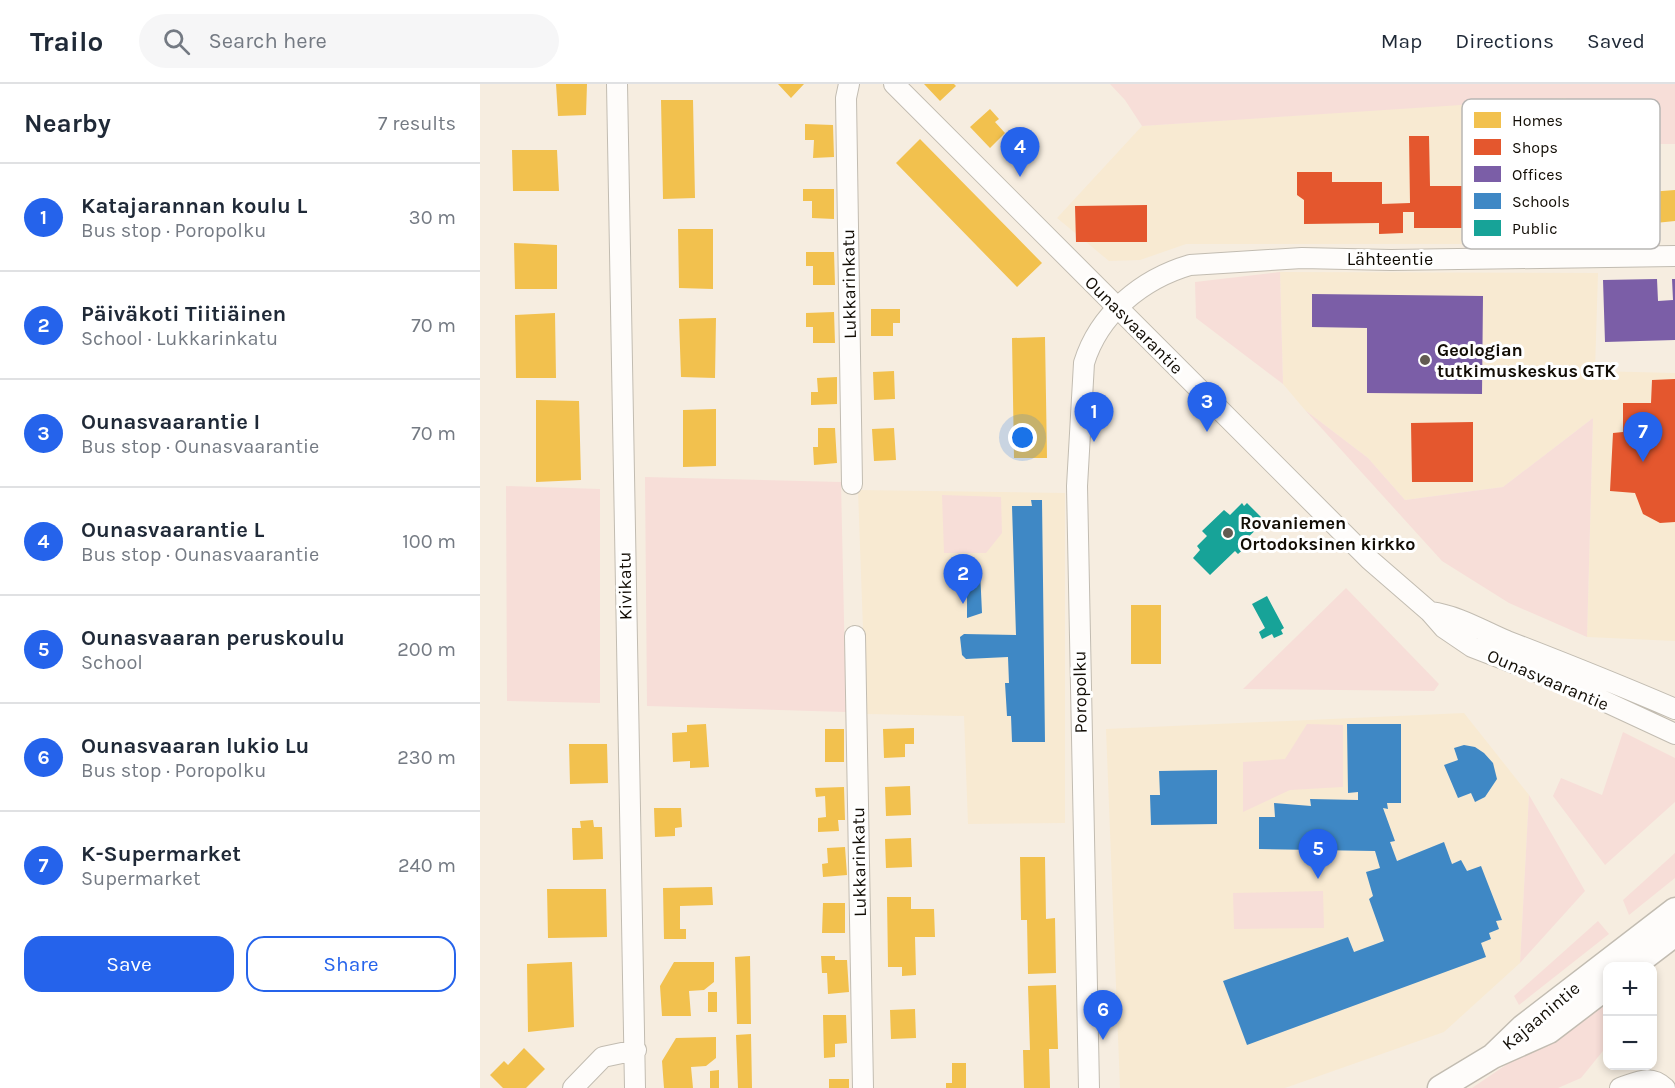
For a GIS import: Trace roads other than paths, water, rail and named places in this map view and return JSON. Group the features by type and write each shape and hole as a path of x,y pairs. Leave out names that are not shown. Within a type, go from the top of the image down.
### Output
{"main road":[{"name":"Kajaanintie","path":"1493,1056 1523,1027 1675,910"},
{"path":"1638,962 1675,934"},
{"name":"Kajaanintie","path":"1440,1088 1493,1056 1549,1031 1603,990"}],"street":[{"name":"Kivikatu","path":"617,84 635,1088"},
{"name":"Lukkarinkatu","path":"849,84 846,98 852,484"},
{"name":"Ounasvaarantie","path":"894,84 1370,560 1456,638 1476,649 1563,682 1675,734"},
{"name":"Lähteentie","path":"1119,308 1141,286 1190,265 1302,258 1391,260 1675,256"},
{"name":"Poropolku","path":"1089,1088 1077,484 1084,363 1089,347 1119,308"},
{"name":"Ounasvaarantie","path":"1430,612 1463,619 1505,640 1571,664 1675,709"},
{"name":"Lukkarinkatu","path":"855,636 863,1088"},
{"path":"573,1088 603,1057 636,1050"},
{"path":"1620,1088 1646,1079 1661,1084"}],"place":[{"name":"Ounasvaarantie L","path":"1020,177"},
{"name":"Geologian tutkimuskeskus GTK","path":"1425,360"},
{"name":"Ounasvaarantie I","path":"1207,432"},
{"name":"Katajarannan koulu L","path":"1094,442"},
{"name":"K-Supermarket","path":"1643,462"},
{"name":"Rovaniemen Ortodoksinen kirkko","path":"1228,533"},
{"name":"Päiväkoti Tiitiäinen","path":"963,604"},
{"name":"Ounasvaaran peruskoulu","path":"1318,879"},
{"name":"Ounasvaaran lukio Lu","path":"1103,1040"}]}
